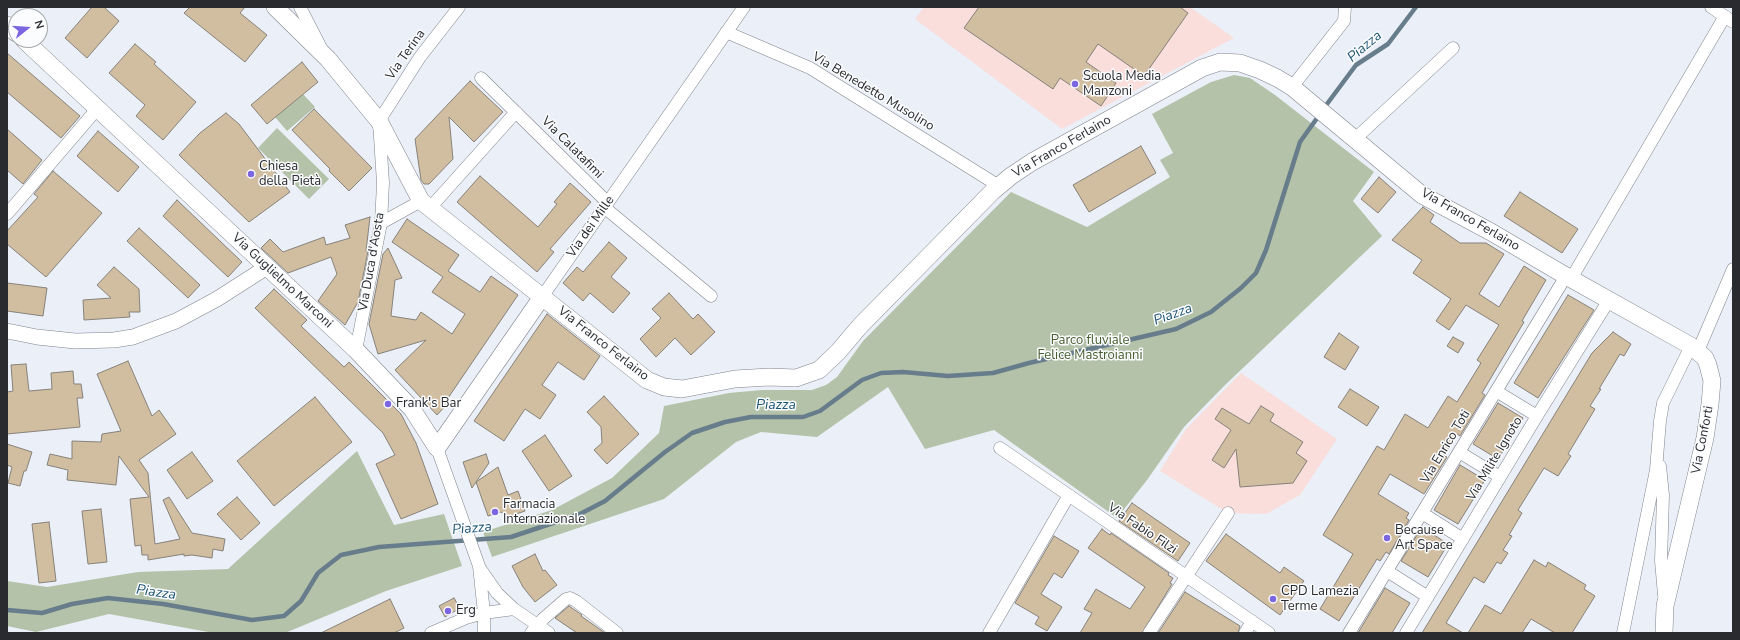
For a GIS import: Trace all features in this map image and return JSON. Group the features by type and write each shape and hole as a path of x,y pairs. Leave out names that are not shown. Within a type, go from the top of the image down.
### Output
{"main road":[{"path":"275,7 326,56 379,121 426,205"},
{"name":"Via Guglielmo Marconi","path":"32,48 356,350 412,410 437,448"},
{"name":"Via Franco Ferlaino","path":"426,205 647,380 664,387 682,389 735,379 769,377 796,378 819,370 833,357 860,326 999,186 1011,176 1202,68 1220,62 1240,63 1277,78 1292,88 1356,139 1422,195 1491,232 1568,278 1609,300"},
{"name":"Via dei Mille","path":"437,448 542,297"},
{"name":"Via Conforti","path":"1609,300 1695,348 1705,358 1711,374 1712,381 1710,404 1704,438 1665,606 1664,633"}],"street":[{"path":"300,7 326,56"},
{"name":"Via Terina","path":"379,121 420,57 459,7"},
{"name":"Via dei Mille","path":"542,297 744,7"},
{"path":"1292,88 1344,21 1345,7"},
{"path":"1711,7 1729,19"},
{"name":"Via Enrico Toti","path":"1350,633 1496,391 1729,19"},
{"name":"Via Benedetto Musolino","path":"726,32 810,68 999,186"},
{"path":"1356,139 1453,48"},
{"name":"Via Calatafimi","path":"481,78 606,205 712,296"},
{"path":"7,214 97,109"},
{"path":"381,223 426,205 516,112"},
{"name":"Via Duca d'Aosta","path":"356,350 381,223 383,183 379,121"},
{"path":"7,331 37,337 75,341 114,340 132,337 176,321 217,299 267,267"},
{"path":"1622,633 1656,470 1664,403 1695,348 1733,269"},
{"name":"Via Milite Ignoto","path":"1406,633 1609,300"},
{"path":"1496,391 1537,416"},
{"path":"1658,447 1663,495 1661,561 1665,606"},
{"name":"Via Guglielmo Marconi","path":"437,448 479,566"},
{"name":"Via Fabio Filzi","path":"1000,448 1269,633"},
{"path":"1459,452 1500,477"},
{"path":"988,633 1069,496"},
{"path":"1149,633 1228,513"},
{"path":"1422,513 1463,539"},
{"path":"479,566 498,593 514,610 534,629 549,633"},
{"path":"479,566 484,613 484,633"},
{"path":"1387,571 1428,597"},
{"path":"534,629 566,599 570,598 617,633"},
{"path":"431,633 466,618 484,613 514,610"},
{"path":"1245,633 1252,621"}],"shaded area":[{"name":"Scuola Media Manzoni","path":"924,7 1190,7 1234,38 1062,129 915,19"},
{"path":"1241,373 1337,439 1300,495 1266,514 1228,513 1160,471 1186,429"}],"green space":[{"name":"Parco fluviale Felice Mastroianni","path":"1234,75 1250,78 1275,95 1374,172 1353,201 1382,236 1224,386 1184,427 1147,480 1117,518 994,430 925,449 888,387 817,437 761,432 736,442 664,499 492,557 483,532 552,510 612,478 659,433 664,406 729,393 762,390 812,390 826,385 837,377 863,341 1011,192 1087,227 1170,177 1160,160 1173,153 1152,114 1211,82"},
{"path":"303,94 315,107 287,131 275,117"},
{"path":"277,128 329,179 309,199 258,148"},
{"path":"357,451 394,525 444,514 462,566 386,591 285,633 214,633 109,614 36,632 7,626 7,581 47,587 138,572 228,569"}],"building":[{"path":"92,7 104,7 119,21 87,58 65,38"},
{"path":"190,7 245,7 240,13 267,35 245,62 184,13"},
{"path":"979,7 1180,7 1188,13 1144,76 1098,44 1086,62 1116,83 1101,106 1060,78 1053,89 964,28"},
{"path":"135,44 156,62 154,64 196,102 163,140 136,116 145,105 109,73"},
{"path":"7,53 80,116 61,138 7,92"},
{"path":"302,62 318,82 267,124 251,105"},
{"path":"470,81 503,112 474,142 449,117 453,159 429,184 424,184 421,180 415,139"},
{"path":"314,109 372,168 349,191 292,130"},
{"name":"Chiesa della Pietà","path":"226,113 239,124 290,192 249,222 179,155 200,133"},
{"path":"7,129 42,160 23,184 7,170"},
{"path":"98,131 139,167 118,192 77,156"},
{"path":"1141,146 1156,173 1089,212 1073,185"},
{"path":"53,171 102,213 46,277 7,244 7,231 38,197 34,194"},
{"path":"480,176 538,227 557,204 554,202 570,183 591,202 550,249 554,252 537,272 457,202"},
{"path":"1379,177 1396,192 1378,213 1361,199"},
{"path":"1520,192 1578,229 1562,253 1504,216"},
{"path":"177,200 242,262 228,277 163,216"},
{"path":"1423,207 1434,215 1430,222 1460,243 1486,243 1504,254 1479,294 1499,307 1524,266 1546,280 1522,321 1524,322 1482,393 1485,395 1460,436 1457,434 1444,456 1447,457 1424,494 1390,474 1378,494 1409,513 1406,518 1409,520 1389,554 1386,552 1380,561 1377,559 1339,621 1320,609 1353,554 1323,535 1377,446 1384,450 1405,414 1428,428 1448,396 1457,402 1481,363 1477,360 1499,325 1466,305 1449,330 1436,321 1451,299 1413,273 1422,260 1392,240"},
{"path":"370,217 366,251 368,251 358,302 345,325 318,301 337,274 331,257 288,273 261,248 270,239 283,252 324,237 326,245 350,238 345,225"},
{"path":"407,219 459,255 448,271 480,292 491,276 518,295 446,401 448,403 437,415 395,370 426,340 378,354 369,324 383,254 388,248 402,278 395,280 391,316 416,320 421,312 452,334 465,314 432,292 443,277 392,242"},
{"path":"139,228 200,285 188,298 127,241"},
{"path":"609,242 627,258 611,277 630,293 613,313 590,293 583,301 563,283 577,267 583,272"},
{"path":"114,267 139,289 140,312 129,312 130,317 84,320 83,300 111,298 97,285"},
{"path":"7,283 47,288 43,316 7,311"},
{"path":"274,289 307,320 301,326 344,367 349,362 401,414 416,443 438,504 401,519 376,464 395,455 383,433 255,308"},
{"path":"669,293 693,319 698,314 715,332 691,355 675,338 656,357 640,339 661,318 652,309"},
{"path":"1568,295 1594,310 1538,398 1514,383"},
{"path":"547,314 600,356 584,380 558,362 542,385 556,395 540,419 525,409 504,441 474,421"},
{"path":"1613,332 1631,344 1624,356 1620,354 1599,389 1601,389 1590,406 1595,409 1568,454 1571,456 1558,476 1544,468 1518,510 1522,513 1509,535 1512,536 1503,550 1508,553 1501,564 1497,562 1484,583 1474,577 1446,623 1463,633 1422,633 1592,353"},
{"path":"1339,333 1359,347 1345,370 1324,357"},
{"path":"1453,337 1464,343 1458,353 1447,346"},
{"path":"128,361 152,416 159,410 176,434 139,460 148,473 155,544 180,539 163,500 169,497 192,533 225,539 223,551 213,549 212,558 192,555 184,556 184,554 148,560 148,555 142,555 141,545 135,546 130,499 149,497 119,456 116,485 67,480 68,470 47,465 50,454 72,459 72,441 101,442 102,434 121,431 97,374"},
{"path":"26,364 29,391 52,389 51,373 73,371 74,384 81,384 83,398 77,398 80,427 7,434 7,392 13,391 11,365"},
{"path":"1350,389 1379,407 1367,426 1338,407"},
{"path":"604,396 639,434 607,464 594,450 602,443 601,427 587,412"},
{"path":"315,397 352,442 274,506 237,461"},
{"path":"1498,403 1523,418 1498,459 1473,444"},
{"path":"1261,406 1274,414 1270,421 1303,442 1296,453 1307,461 1293,483 1240,487 1236,449 1224,468 1212,460 1231,430 1215,419 1222,408 1249,424"},
{"path":"545,435 572,476 549,491 522,451"},
{"path":"7,444 32,452 26,471 24,471 20,486 8,483 12,467 7,465"},
{"path":"192,452 213,481 187,499 167,470"},
{"path":"486,454 489,463 472,488 463,462"},
{"path":"1460,465 1485,480 1458,524 1434,510"},
{"path":"498,467 508,495 518,491 525,511 508,517 501,512 488,516 476,482"},
{"path":"237,497 260,523 241,540 217,514"},
{"path":"1132,503 1190,543 1178,561 1119,521"},
{"path":"101,509 107,562 88,564 82,511"},
{"path":"49,522 56,581 39,583 32,524"},
{"path":"1422,527 1448,544 1428,577 1401,561"},
{"path":"1102,529 1110,535 1111,533 1169,573 1168,575 1173,578 1170,583 1172,584 1142,633 1080,633 1092,613 1084,609 1096,589 1130,609 1145,587 1088,548"},
{"path":"1226,534 1280,573 1284,567 1304,581 1280,615 1206,561"},
{"path":"1054,536 1079,551 1062,578 1054,573 1041,594 1062,607 1047,631 1035,624 1039,617 1015,603"},
{"path":"535,554 543,571 545,570 557,585 535,602 523,587 512,566"},
{"path":"1534,560 1546,567 1548,562 1586,585 1584,589 1595,596 1572,633 1555,633 1531,619 1522,633 1468,633 1485,605 1501,614"},
{"path":"1385,588 1410,603 1392,633 1358,633"},
{"path":"1185,592 1240,626 1238,633 1158,633"},
{"path":"454,598 460,608 445,617 439,606"},
{"path":"390,599 404,628 394,633 321,633"},
{"path":"569,606 605,633 577,633 555,618"}],"waterway":[{"name":"Piazza","path":"1324,108 1356,65 1388,44 1416,7"},
{"name":"Piazza","path":"7,610 42,613 72,604 108,598 163,604 252,620 284,616 301,601 318,573 341,555 379,547 511,537 580,514 605,501 665,452 692,433 725,422 751,417 803,417 820,411 862,380 881,373 903,372 948,376 993,373 1029,363 1176,329 1211,312 1241,288 1256,273 1266,250 1300,142 1320,114"}],"place":[{"name":"Scuola Media Manzoni","path":"1075,84"},
{"name":"Chiesa della Pietà","path":"251,174"},
{"name":"Frank's Bar","path":"388,404"},
{"name":"Farmacia Internazionale","path":"495,512"},
{"name":"Because Art Space","path":"1387,538"},
{"name":"CPD Lamezia Terme","path":"1273,599"},
{"name":"Erg","path":"448,611"}]}
